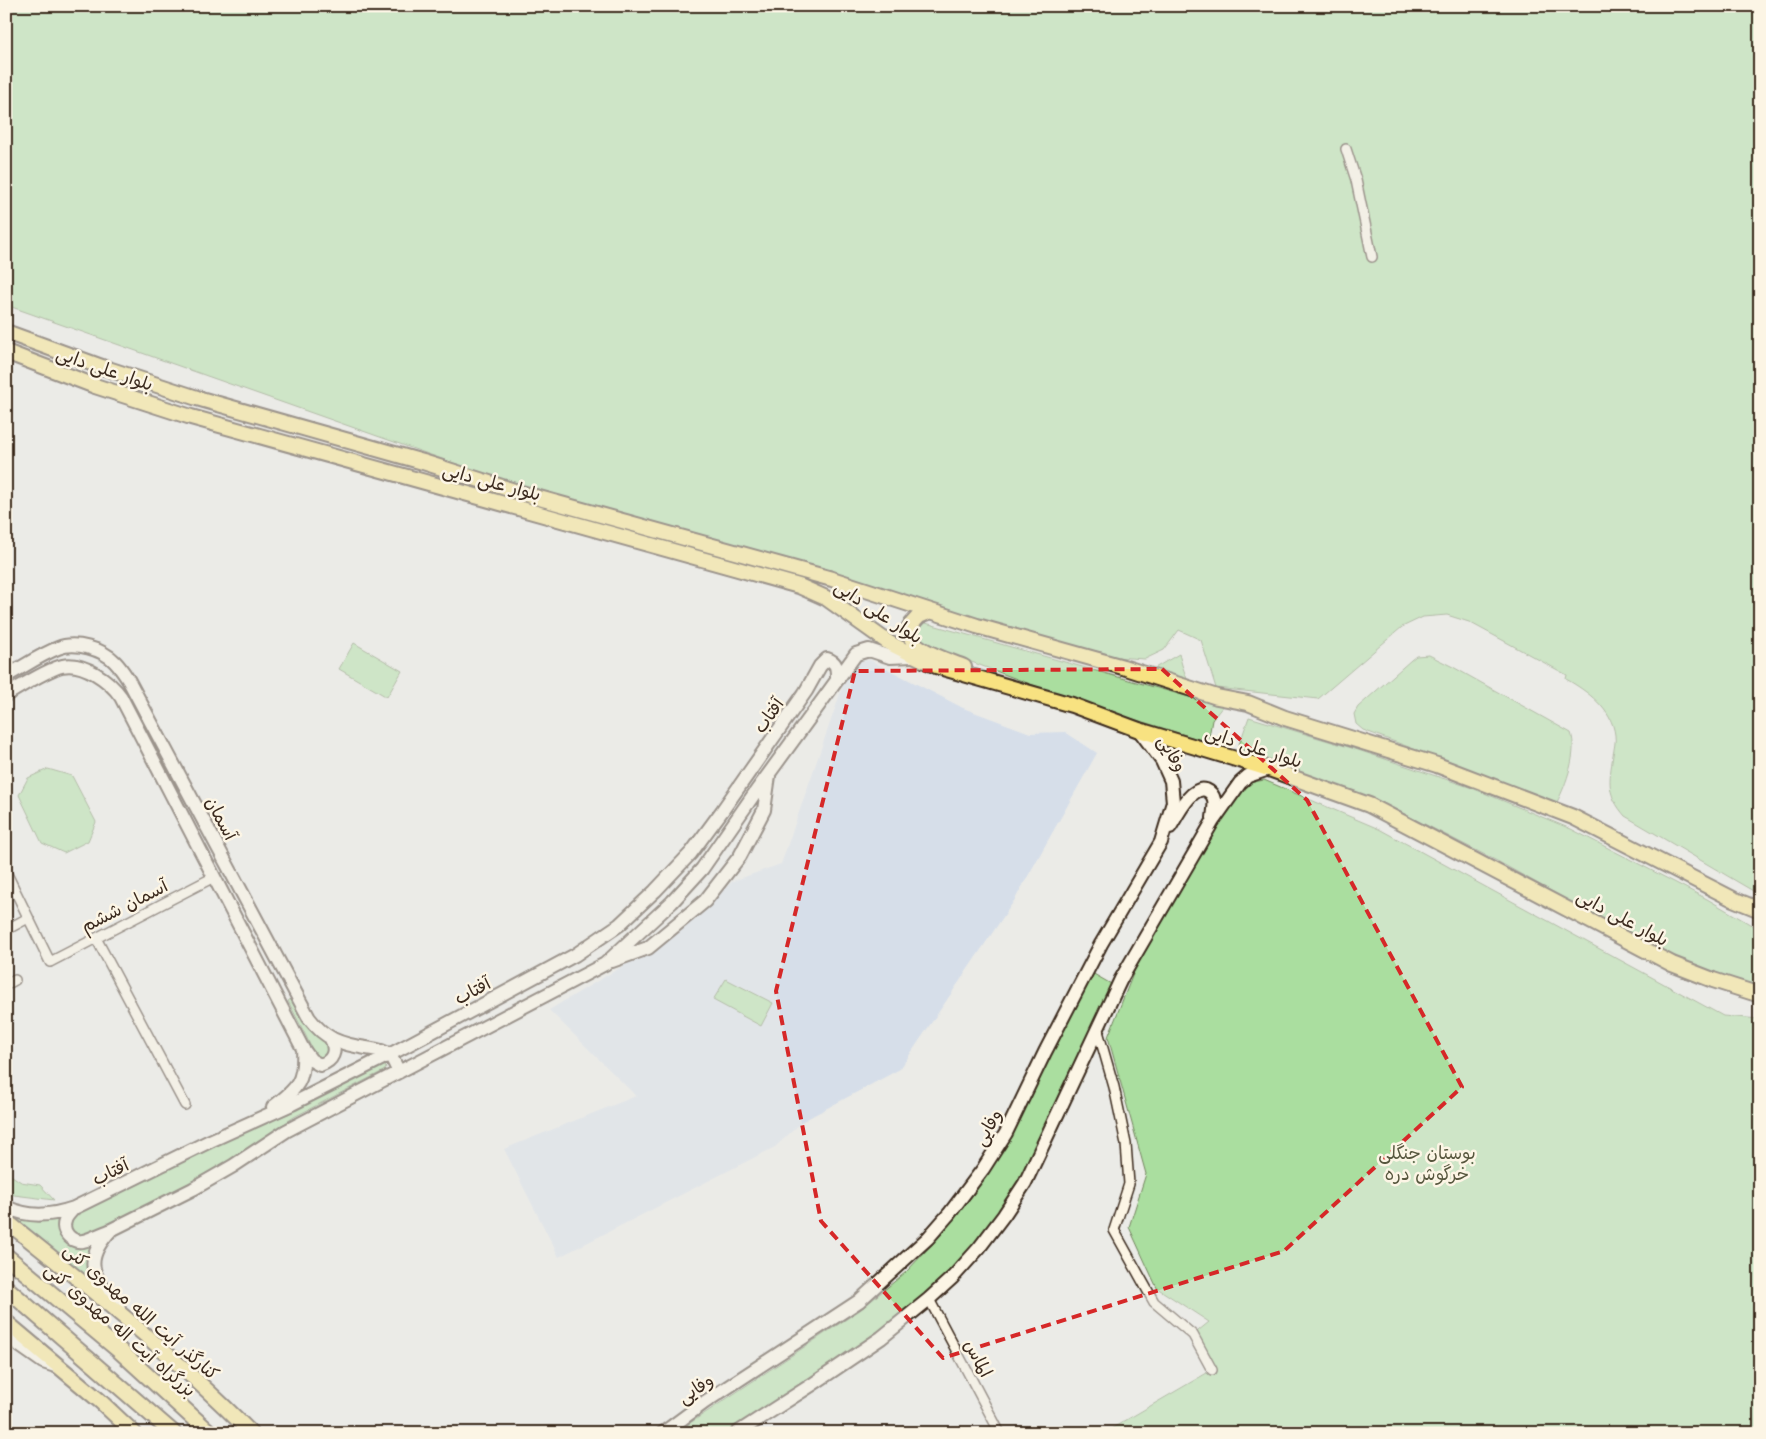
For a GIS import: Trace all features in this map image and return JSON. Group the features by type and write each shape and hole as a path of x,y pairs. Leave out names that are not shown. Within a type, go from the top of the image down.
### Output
{"highway":[{"name":"بزرگراه آیت اله مهدوی کنی","path":"6,1256 120,1351 210,1433"},
{"path":"6,1288 173,1433"}],"main road":[{"name":"بلوار علی دایی","path":"6,332 102,367 197,398 424,462 521,493 832,579 931,611 1123,667 1217,697 1248,703 1285,718 1437,765 1573,817 1733,899 1760,910"},
{"name":"بلوار علی دایی","path":"7,353 95,386 191,417 799,586 826,598 889,643 912,656 936,666 1072,705 1139,730 1269,769 1369,805 1672,964 1759,995"},
{"path":"931,611 919,616 910,626 910,637 915,644 1006,686"},
{"path":"1733,899 1760,919"},
{"name":"کنارگذر آیت الله مهدوی کنی","path":"6,1221 126,1318 233,1414 251,1433"},
{"path":"6,1322 100,1401 134,1433"}],"street":[{"path":"1346,149 1356,180 1372,257"},
{"name":"آسمان","path":"6,676 59,648 69,646 81,646 94,650 105,654 115,661 129,681 300,1004 315,1026 331,1039 378,1050 389,1055"},
{"name":"آفتاب","path":"126,1318 93,1271 95,1250 111,1230 193,1189 233,1166 286,1131 603,965 672,902 702,869 856,654 869,650 890,657 912,656"},
{"name":"آفتاب","path":"6,1207 23,1213 40,1215 59,1213 74,1208 210,1140 389,1055 574,955 619,925 691,853 806,691 820,666 827,659 833,661 837,668 837,678"},
{"name":"آسمان","path":"6,695 63,665 78,667 101,676 122,697 304,1049"},
{"name":"وفایی","path":"663,1433 705,1402 859,1301 928,1238 983,1169 1006,1133 1045,1052 1101,944 1161,842 1173,802 1171,781 1162,761 1139,730"},
{"path":"737,1433 881,1338 953,1277 979,1248 1025,1183 1121,979 1213,821 1240,783 1248,776 1269,769"},
{"path":"603,965 648,948 705,901 740,856 764,810 769,773"},
{"path":"1161,842 1188,798 1196,790 1204,789 1211,792 1215,799 1213,821"},
{"path":"6,872 28,918 6,930"},
{"name":"آسمان ششم","path":"28,918 50,962 214,877"},
{"path":"96,938 185,1105"},
{"path":"1098,1031 1114,1087 1126,1144 1129,1184 1114,1230 1154,1302 1193,1335 1212,1370"},
{"path":"304,1049 311,1060 324,1064 334,1053 334,1045 331,1039"},
{"path":"257,1119 289,1094 299,1082 304,1066 304,1049"},
{"path":"389,1055 399,1072"},
{"path":"74,1208 65,1221 64,1228 66,1234 71,1238 77,1241 84,1241 111,1230"},
{"name":"الماس","path":"929,1298 1000,1433"},
{"path":"6,1336 43,1362 58,1367"}],"highlighted area":[{"path":"1162,669 1307,800 1462,1087 1284,1251 943,1358 821,1221 776,991 855,671"}],"shaded area":[{"path":"870,660 963,708 1030,733 1065,732 1097,753 1014,901 900,1069 803,1121 775,1147 559,1257 504,1149 636,1096 549,1010 680,932 733,881 781,864 846,677 857,661"}],"green space":[{"path":"6,6 1760,6 1760,895 1625,816 1615,801 1610,787 1615,737 1613,726 1604,709 1590,695 1566,679 1567,675 1469,622 1447,615 1423,617 1402,627 1318,699 1216,688 1201,640 1179,630 1164,650 1145,659 1115,657 1102,652 1049,644 516,485 6,305"},
{"path":"922,622 1223,706 1212,720 1208,742 1078,702 929,646 917,636 918,628"},
{"path":"354,643 402,671 387,697 339,669"},
{"path":"1179,654 1187,679 1153,669"},
{"path":"1429,655 1571,733 1573,741 1572,759 1564,787 1557,802 1363,730 1356,724 1354,714 1358,707 1416,656"},
{"path":"1249,717 1355,749 1472,788 1571,829 1707,899 1760,930 1760,989 1708,972 1643,942 1499,862 1385,804 1238,748"},
{"path":"48,769 72,776 96,822 88,841 64,853 42,843 19,795 28,778"},
{"name":"بوستان جنگلی خرگوش دره","path":"1264,780 1379,829 1723,1016 1760,1019 1760,1433 1104,1433 1212,1370 1193,1335 1209,1322 1157,1288 1129,1227 1146,1174 1108,1037 1141,954 1234,798 1249,783"},
{"path":"1092,973 1113,985 1025,1171 1001,1210 982,1235 946,1274 901,1315 861,1346 730,1433 675,1433 860,1310 906,1272 941,1235 976,1191 1003,1150"},
{"path":"726,979 773,1003 761,1026 713,1000"},
{"path":"292,998 311,1030 327,1043 329,1050 325,1056 320,1058 315,1056 288,1001"},
{"path":"383,1064 386,1067 385,1070 294,1117 205,1178 83,1237 71,1233 70,1218 75,1212 206,1145 288,1114"},
{"path":"6,1172 21,1182 40,1185 54,1200 14,1195 6,1192"},
{"path":"6,1211 62,1216 64,1239 104,1234 92,1248 108,1296 6,1215"}]}
